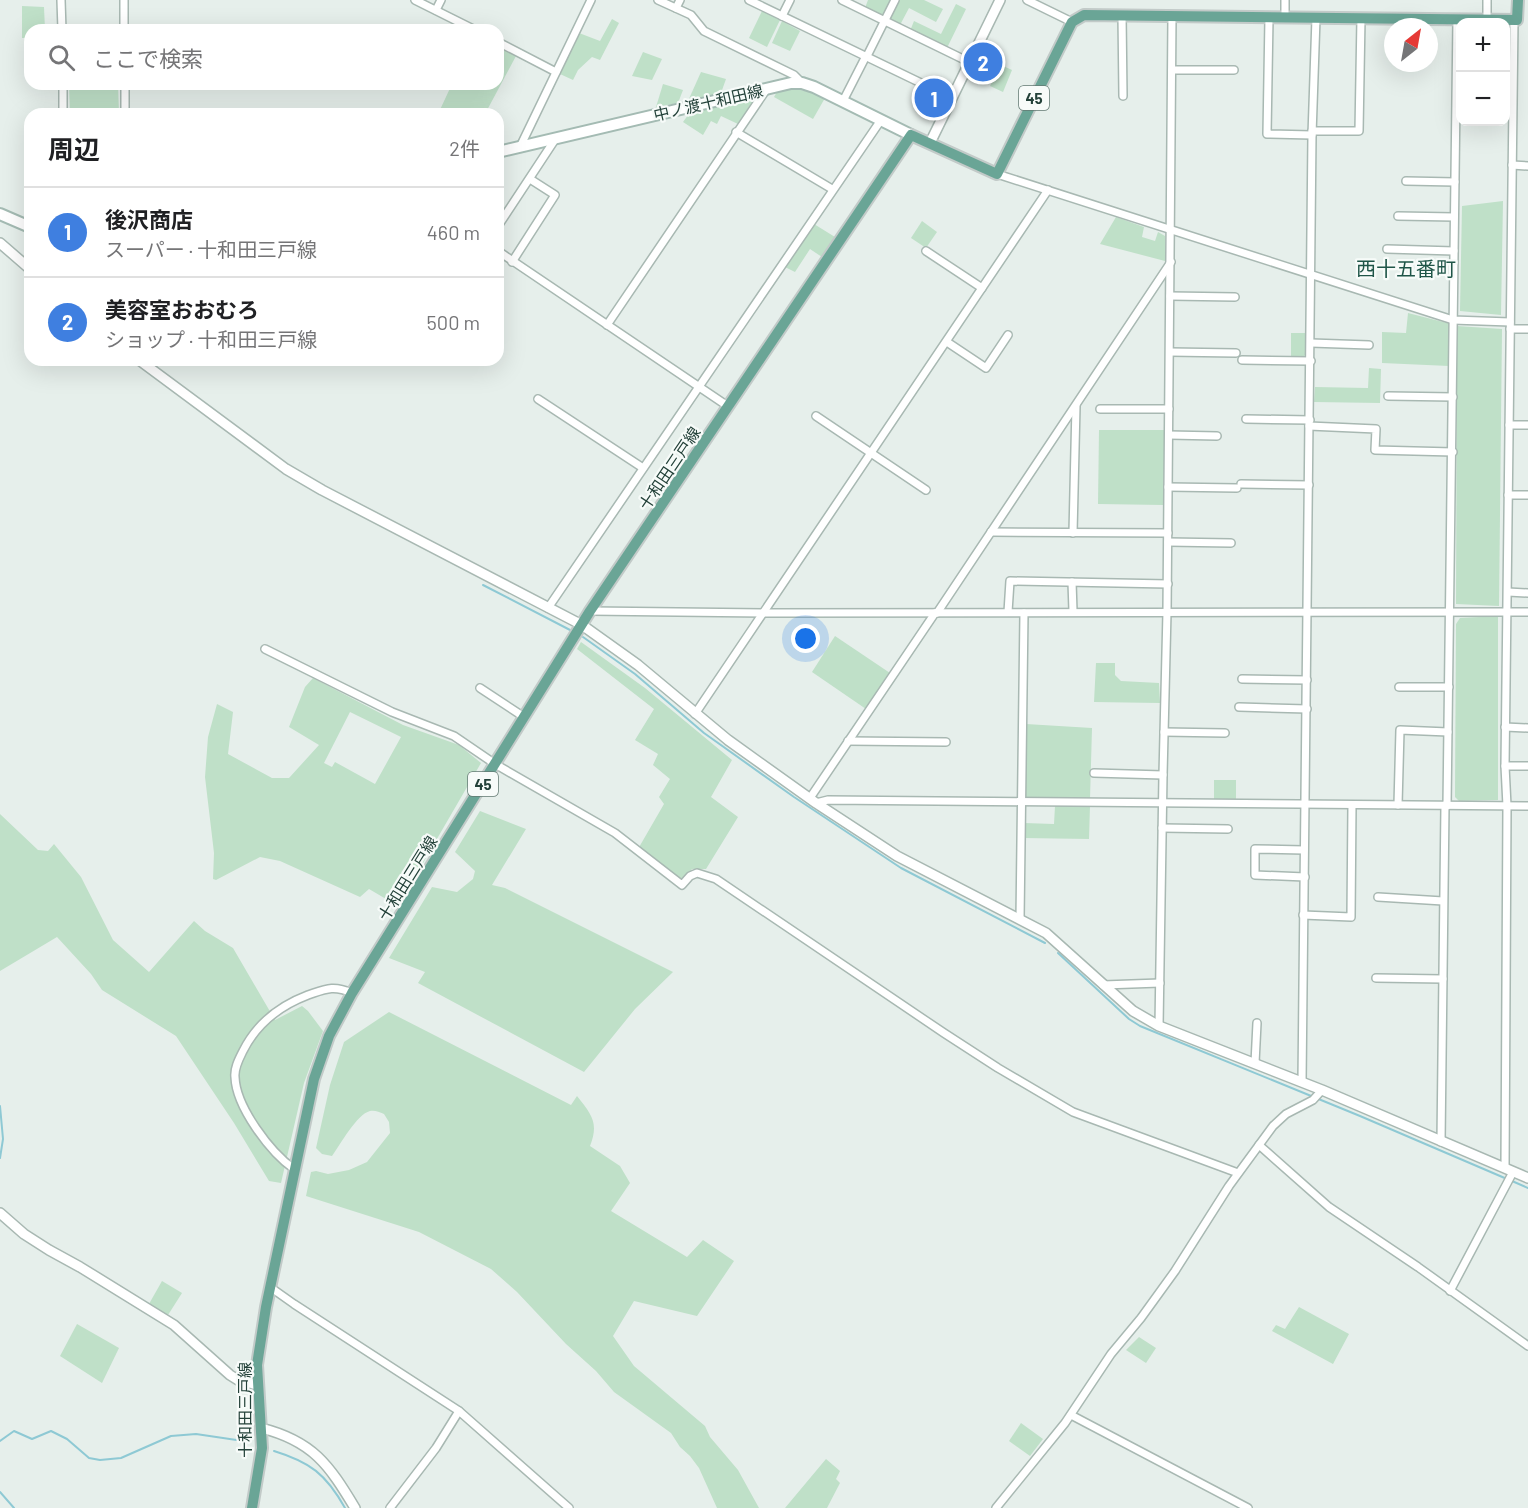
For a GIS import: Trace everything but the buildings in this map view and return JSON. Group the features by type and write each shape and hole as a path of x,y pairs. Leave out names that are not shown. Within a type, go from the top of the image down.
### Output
{"main road":[{"path":"1518,0 1520,20"},
{"path":"1072,22 1084,15 1456,19"},
{"name":"45","path":"997,174 1072,22"},
{"path":"802,83 997,174"},
{"name":"中ノ渡十和田線","path":"504,151 767,87 802,83"},
{"name":"十和田三戸線","path":"252,1508 262,1448 257,1385 260,1339 314,1079 329,1036 352,993 590,611 910,135"},
{"path":"0,213 24,224"}],"street":[{"path":"62,0 62,24"},
{"path":"124,0 124,24"},
{"path":"415,0 463,24"},
{"path":"436,10 441,0"},
{"path":"520,147 591,0"},
{"path":"658,0 691,15 705,31 794,75 802,83"},
{"path":"676,8 680,0"},
{"path":"749,0 952,98"},
{"path":"782,16 790,0"},
{"path":"842,0 969,62"},
{"path":"843,101 895,0"},
{"path":"930,143 1000,0"},
{"path":"1027,0 1072,22"},
{"path":"1285,0 1285,18"},
{"path":"1487,0 1487,18"},
{"path":"1122,15 1123,96"},
{"path":"1159,1026 1168,584 1172,16"},
{"path":"1269,18 1266,134 1359,131 1361,18"},
{"path":"1302,1082 1312,133 1316,18"},
{"path":"1450,1291 1509,1175 1505,727 1512,165 1520,20"},
{"path":"504,45 556,72"},
{"path":"1172,70 1234,70"},
{"path":"1441,1142 1443,901 1451,611 1456,72"},
{"path":"607,325 767,87"},
{"path":"63,90 63,108"},
{"path":"124,90 125,108"},
{"path":"548,608 881,120"},
{"path":"736,132 832,189"},
{"path":"504,217 556,138"},
{"path":"1512,165 1528,166"},
{"path":"997,174 1453,320 1528,329"},
{"path":"512,262 555,195 531,178"},
{"path":"1406,181 1455,182"},
{"path":"695,714 1048,190"},
{"path":"1398,216 1454,218"},
{"path":"0,243 24,264"},
{"path":"1387,249 1454,250"},
{"path":"926,250 982,288"},
{"path":"504,256 729,407"},
{"path":"813,801 848,741 1171,262"},
{"path":"1170,296 1235,297"},
{"path":"947,342 986,368 1008,335"},
{"path":"1311,343 1370,345"},
{"path":"1170,352 1236,353"},
{"path":"1242,360 1311,361"},
{"path":"147,366 286,469 582,625 638,666 695,714 813,801 897,856 1020,919 1055,941 1132,1011 1159,1026 1302,1082 1317,1095 1441,1142 1509,1175 1528,1178"},
{"path":"1388,396 1453,396"},
{"path":"538,399 643,468"},
{"path":"1073,533 1076,406"},
{"path":"1100,409 1169,409"},
{"path":"816,416 926,490"},
{"path":"1246,419 1376,429 1375,450 1453,452"},
{"path":"1509,425 1528,425"},
{"path":"1169,435 1216,436"},
{"path":"1168,487 1309,485"},
{"path":"1508,495 1528,495"},
{"path":"991,532 1168,533"},
{"path":"1168,542 1231,543"},
{"path":"1008,612 1010,581 1168,584"},
{"path":"1072,582 1073,611"},
{"path":"1508,592 1528,593"},
{"path":"590,611 764,613 1528,612"},
{"path":"1020,919 1024,612"},
{"path":"265,649 392,712 454,736 495,764 615,833 682,885 690,876 697,873 716,879 944,1033 998,1068 1074,1112 1238,1173"},
{"path":"1242,679 1307,680"},
{"path":"1399,687 1449,687"},
{"path":"480,688 525,717"},
{"path":"1239,707 1307,709"},
{"path":"1505,727 1528,728"},
{"path":"1398,805 1400,730 1448,732"},
{"path":"1164,732 1225,733"},
{"path":"848,741 946,742"},
{"path":"1505,766 1528,766"},
{"path":"1094,773 1163,775"},
{"path":"813,801 1528,807"},
{"path":"1304,915 1351,917 1352,806"},
{"path":"1162,828 1228,829"},
{"path":"1304,850 1255,849 1255,874 1305,877"},
{"path":"1378,897 1443,901"},
{"path":"1376,978 1443,979"},
{"path":"1103,985 1160,983"},
{"path":"294,1169 283,1162 254,1126 236,1085 236,1066 249,1040 272,1013 284,1005 327,988 340,988 352,993"},
{"path":"1255,1063 1257,1023"},
{"path":"996,1508 1071,1414 1111,1354 1141,1318 1175,1271 1238,1173 1273,1126 1286,1114 1317,1095"},
{"path":"1259,1145 1329,1207 1528,1346"},
{"path":"0,1213 24,1234 49,1251 81,1267 174,1325 230,1376 257,1385"},
{"path":"270,1287 459,1411 569,1508"},
{"path":"390,1508 436,1448 459,1411"},
{"path":"1071,1414 1248,1508"},
{"path":"261,1428 294,1439 323,1460 334,1473 355,1508"}],"green space":[{"path":"868,0 892,0 884,17 865,8"},
{"path":"899,0 924,0 943,9 936,22 909,8 900,25 889,19"},
{"path":"956,4 966,9 947,48 910,31 914,21 941,34"},
{"path":"22,6 44,7 45,24 24,24 24,38 22,38"},
{"path":"762,11 780,20 767,47 749,38"},
{"path":"612,19 619,23 600,60 592,57 578,70 573,80 560,74 579,33 600,41"},
{"path":"782,21 800,31 790,51 772,43"},
{"path":"504,50 516,56 504,78"},
{"path":"643,52 662,59 652,80 632,76"},
{"path":"1001,65 1012,70 1003,92 990,86"},
{"path":"701,72 726,79 721,93 688,101"},
{"path":"663,84 683,90 678,103 656,107"},
{"path":"793,88 825,98 813,119 774,97 778,90"},
{"path":"69,90 118,90 119,108 70,108"},
{"path":"449,90 498,90 488,108 441,108"},
{"path":"757,95 738,124 721,116 717,124 711,121 703,135 683,122 691,111"},
{"path":"1503,201 1501,315 1460,311 1462,206"},
{"path":"1116,217 1144,227 1142,237 1155,241 1158,232 1165,236 1165,261 1100,244"},
{"path":"922,221 937,232 926,248 911,238"},
{"path":"814,224 835,237 822,257 810,249 795,272 785,267"},
{"path":"1408,313 1451,324 1449,366 1382,363 1382,332 1406,333"},
{"path":"1457,326 1502,329 1499,606 1456,604"},
{"path":"1291,333 1307,333 1307,354 1304,356 1291,356"},
{"path":"1369,368 1381,369 1380,403 1314,402 1315,387 1368,388"},
{"path":"1099,430 1165,430 1163,505 1098,504"},
{"path":"1498,616 1498,800 1459,801 1455,797 1456,624 1460,618"},
{"path":"835,636 890,673 866,709 812,672"},
{"path":"581,642 645,688 732,760 711,797 738,817 706,869 692,869 683,881 638,849 664,804 659,797 670,779 653,765 658,754 635,740 654,709 577,649"},
{"path":"1096,663 1115,663 1115,675 1121,681 1159,683 1160,703 1094,702"},
{"path":"313,678 403,725 459,745 481,763 398,906 369,889 360,897 280,861 260,857 216,880 213,879 214,853 205,777 208,737 217,704 233,712 228,754 272,778 289,778 319,745 289,727 305,687","holes":["350,712 401,737 375,784 335,762 332,767 324,763"]},
{"path":"1026,724 1092,728 1090,799 1025,798"},
{"path":"1214,780 1236,780 1236,800 1214,800"},
{"path":"1055,806 1090,806 1089,839 1023,838 1024,823 1054,824"},
{"path":"480,811 526,829 492,885 505,888 673,972 635,1009 584,1072 418,983 425,972 389,958 432,887 457,892 473,879 475,871 455,852"},
{"path":"0,814 38,850 48,851 54,844 81,877 113,940 149,972 194,921 205,931 233,948 275,1020 302,1006 308,1011 323,1031 304,1083 281,1183 269,1181 234,1123 176,1036 102,990 91,974 57,937 0,971"},
{"path":"389,1012 571,1105 577,1096 593,1120 594,1131 590,1146 620,1166 630,1183 611,1211 687,1257 703,1240 734,1261 697,1316 634,1301 613,1336 634,1366 705,1426 710,1437 738,1470 759,1508 717,1508 699,1468 671,1433 614,1392 517,1292 491,1269 419,1232 306,1196 311,1172 328,1174 349,1170 367,1162 390,1133 389,1122 384,1114 370,1111 354,1124 332,1156 322,1154 316,1148 330,1085 344,1042"},
{"path":"162,1281 182,1293 168,1315 149,1304"},
{"path":"1299,1307 1349,1334 1333,1364 1272,1331 1276,1325 1285,1329"},
{"path":"77,1324 119,1348 102,1383 60,1356"},
{"path":"1139,1337 1156,1348 1146,1363 1126,1350"},
{"path":"1021,1423 1043,1439 1030,1456 1009,1441"},
{"path":"826,1459 840,1471 836,1479 840,1483 827,1508 785,1508"}],"waterway":[{"path":"483,585 572,631"},
{"path":"583,637 635,674 704,733 794,797 901,868 1045,943"},
{"path":"1058,953 1129,1019 1140,1026 1507,1179"},
{"path":"0,1106 3,1139 0,1158"},
{"path":"1512,1181 1528,1188"},
{"path":"0,1441 14,1431 32,1439 51,1431 67,1439 89,1458 100,1460 121,1458 171,1436 196,1434 250,1442"},
{"path":"274,1451 298,1460 316,1471 331,1486 345,1508"},
{"path":"0,1492 14,1508"}],"place":[{"name":"美容室おおむろ","path":"983,62"},
{"name":"後沢商店","path":"934,98"}],"district":[{"name":"西十五番町","path":"1406,268"}]}
